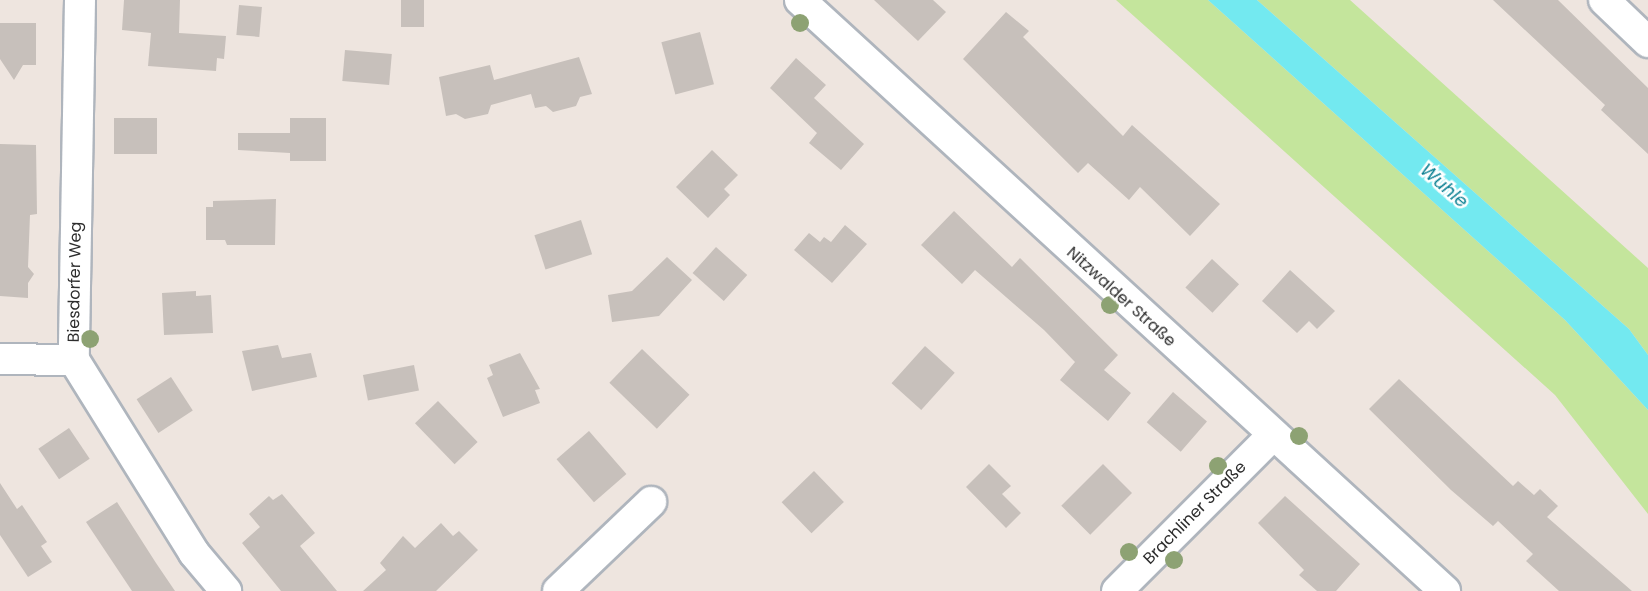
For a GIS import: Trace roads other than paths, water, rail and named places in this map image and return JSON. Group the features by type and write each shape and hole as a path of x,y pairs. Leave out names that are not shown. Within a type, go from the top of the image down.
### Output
{"street":[{"name":"Biesdorfer Weg","path":"80,0 74,360 194,553 226,591"},
{"name":"Nitzwalder Straße","path":"800,0 1445,591"},
{"path":"1604,0 1648,42"},
{"path":"0,359 74,360"},
{"name":"Brachliner Straße","path":"1117,591 1273,435"},
{"path":"558,591 651,502"}],"water":[{"name":"Wuhle","path":"1208,0 1257,0 1629,329 1648,355 1648,410 1565,320"}]}
